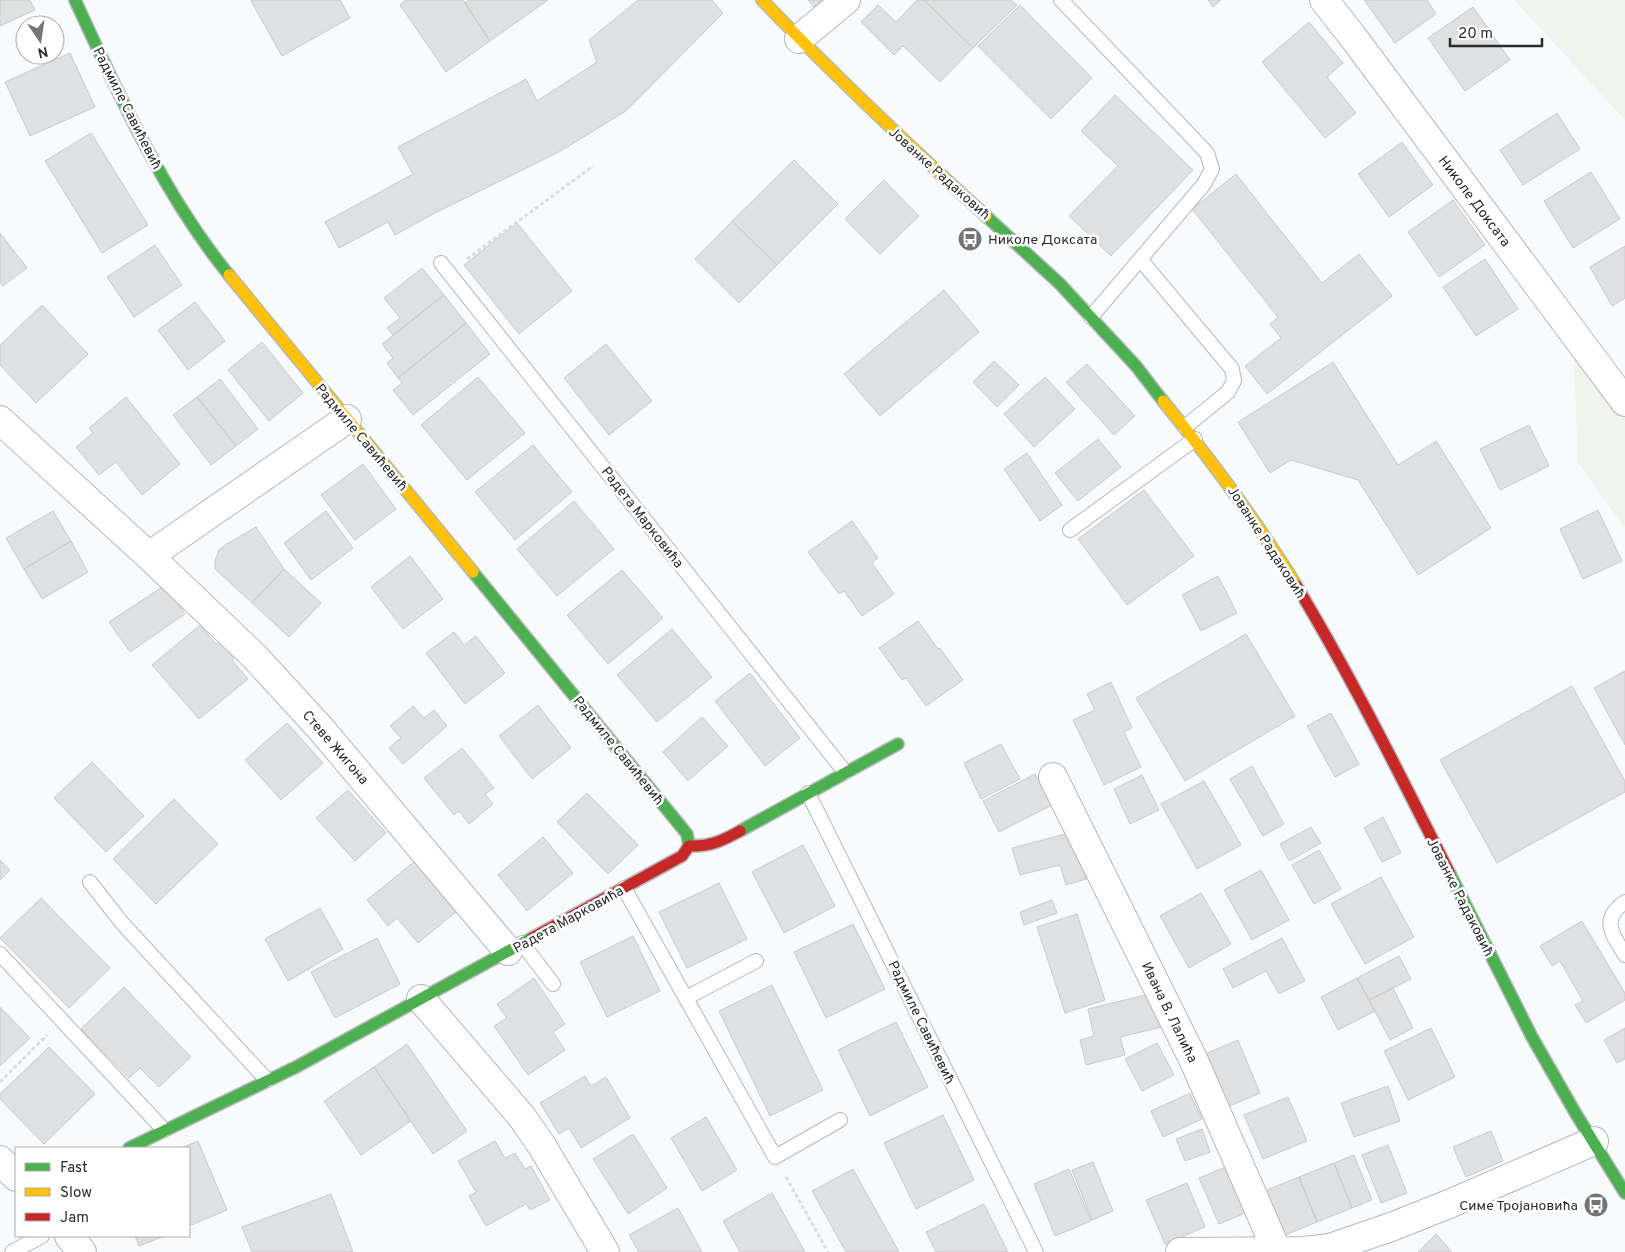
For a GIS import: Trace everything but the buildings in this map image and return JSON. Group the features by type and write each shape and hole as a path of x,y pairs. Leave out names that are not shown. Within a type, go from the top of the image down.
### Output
{"street":[{"name":"Радмиле Савићевић","path":"75,0 126,110 176,198 217,260 687,834 689,846"},
{"name":"Јованке Радаковић","path":"762,0 799,39 902,139 1060,284 1136,366 1223,476 1272,546 1316,619 1387,750 1532,1038 1625,1193"},
{"path":"799,39 846,0"},
{"name":"Николе Доксата","path":"1324,0 1625,402"},
{"path":"149,556 347,419"},
{"name":"Стеве Жигона","path":"0,420 149,556 254,656 515,947"},
{"path":"689,846 703,847 720,843 898,744"},
{"name":"Ивана В. Лалића","path":"1053,777 1194,1061 1277,1251"},
{"name":"Радета Марковића","path":"131,1147 331,1048 682,856 689,846"},
{"path":"421,999 522,1117 542,1146 605,1252"},
{"path":"1180,1252 1332,1250 1449,1204 1594,1141"},
{"path":"0,1160 15,1176"},
{"path":"70,1237 82,1252"}],"lane":[{"path":"1061,0 1208,153 1212,169 1204,184 1091,317"},
{"path":"1140,259 1232,369 1234,381 1228,392 1185,427"},
{"name":"Радета Марковића","path":"445,268 845,772"},
{"path":"1070,530 1195,439"},
{"name":"Радмиле Савићевић","path":"808,793 1036,1252"},
{"path":"90,882 122,924 267,1080"},
{"path":"624,888 776,1157 840,1120"},
{"path":"1625,902 1616,908 1611,915 1610,923 1612,932 1625,955"},
{"path":"515,947 553,984"},
{"path":"0,954 164,1130"},
{"path":"686,998 756,960"},
{"path":"12,1252 40,1237"}],"path":[{"path":"445,268 593,166"},
{"path":"0,1082 62,1021"},
{"path":"776,1157 828,1252"}],"shaded area":[{"path":"1514,0 1625,0 1625,120"},
{"path":"1573,333 1625,402 1625,528 1578,463"}],"traffic: fast":[{"path":"75,0 143,142 183,211 229,275"},
{"path":"986,216 1060,284 1136,366 1163,401"},
{"path":"473,572 687,834 689,846"},
{"path":"740,831 898,744"},
{"path":"1449,872 1532,1037 1576,1114 1625,1193"},
{"path":"131,1147 296,1067 532,938"}],"traffic: slow":[{"path":"762,0 872,110 986,216"},
{"path":"229,275 473,572"},
{"path":"1163,401 1232,491 1296,585"}],"traffic: jam":[{"path":"1296,585 1356,691 1449,872"},
{"path":"532,938 682,856 689,846 715,843 740,831"}],"place":[{"name":"Николе Доксата","path":"970,239"},
{"name":"Симе Тројановића","path":"1596,1205"}]}
